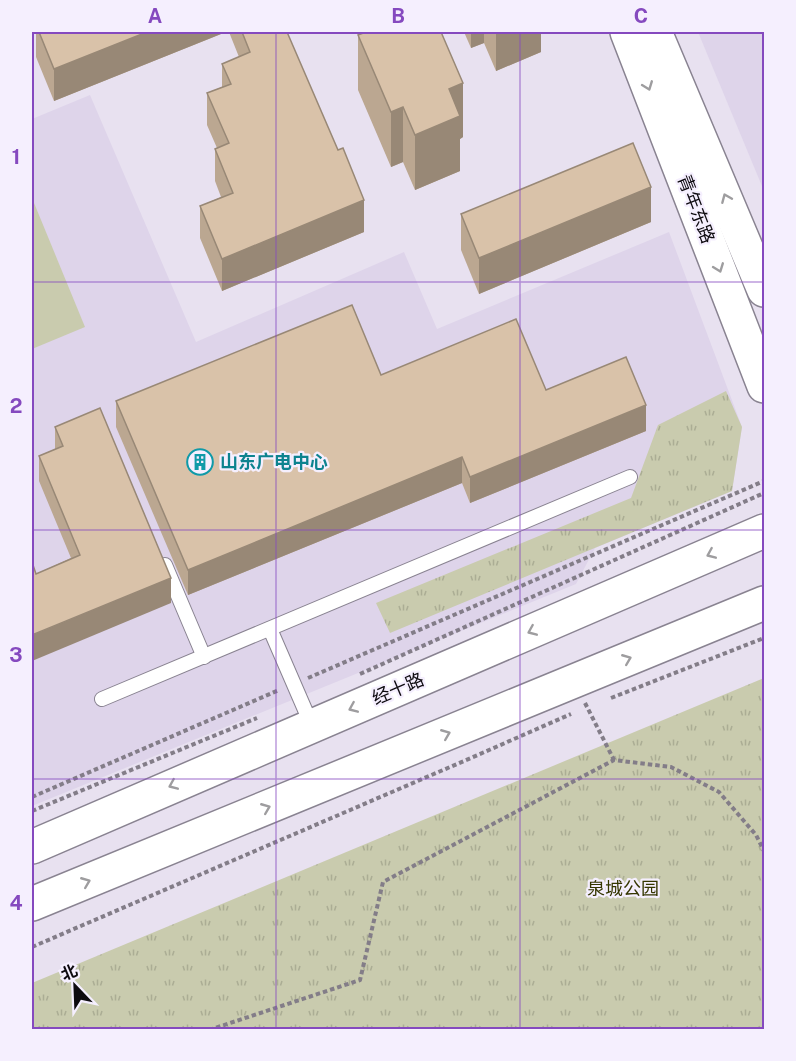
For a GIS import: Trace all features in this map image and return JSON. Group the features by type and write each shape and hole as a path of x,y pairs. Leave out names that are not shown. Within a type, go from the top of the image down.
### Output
{"main road":[{"name":"青年东路","path":"627,32 765,386"},
{"name":"青年东路","path":"655,32 765,290"},
{"name":"经十路","path":"32,847 765,531"},
{"path":"32,904 575,696 765,603"}],"lane":[{"path":"102,699 630,477"},
{"path":"162,557 204,657"},
{"path":"270,628 312,726"}],"path":[{"path":"32,797 765,481"},
{"path":"355,676 765,492"},
{"path":"609,698 765,638"},
{"path":"32,947 464,761 575,696 614,760"},
{"path":"32,811 258,718"},
{"path":"209,1029 360,980 383,882 614,760 671,767 719,792 756,835 765,850"}],"shaded area":[{"path":"698,32 764,32 764,191"},
{"path":"90,95 196,342 404,252 437,329 669,232 742,427 732,491 595,548 576,584 32,806 32,119"}],"green space":[{"path":"32,198 85,327 32,349"},
{"path":"726,391 742,427 732,491 390,633 376,603 631,498 658,425"},
{"name":"泉城公园","path":"764,678 764,1029 32,1029 32,983"}],"building":[{"path":"39,32 147,32 54,69"},
{"path":"242,32 287,32 338,150 343,148 364,200 222,259 200,206 233,193 215,149 229,143 207,93 231,84 222,64 250,52"},
{"path":"366,32 441,32 463,83 449,89 460,116 415,135 403,107 391,112 358,35"},
{"path":"633,143 651,187 479,258 461,214"},
{"path":"352,305 381,375 516,319 546,390 626,357 646,405 470,477 462,457 188,570 116,401"},
{"path":"100,408 171,578 32,635 32,562 36,574 80,555 39,456 63,446 55,427"}],"place":[{"name":"山东广电中心","path":"200,462"}]}
